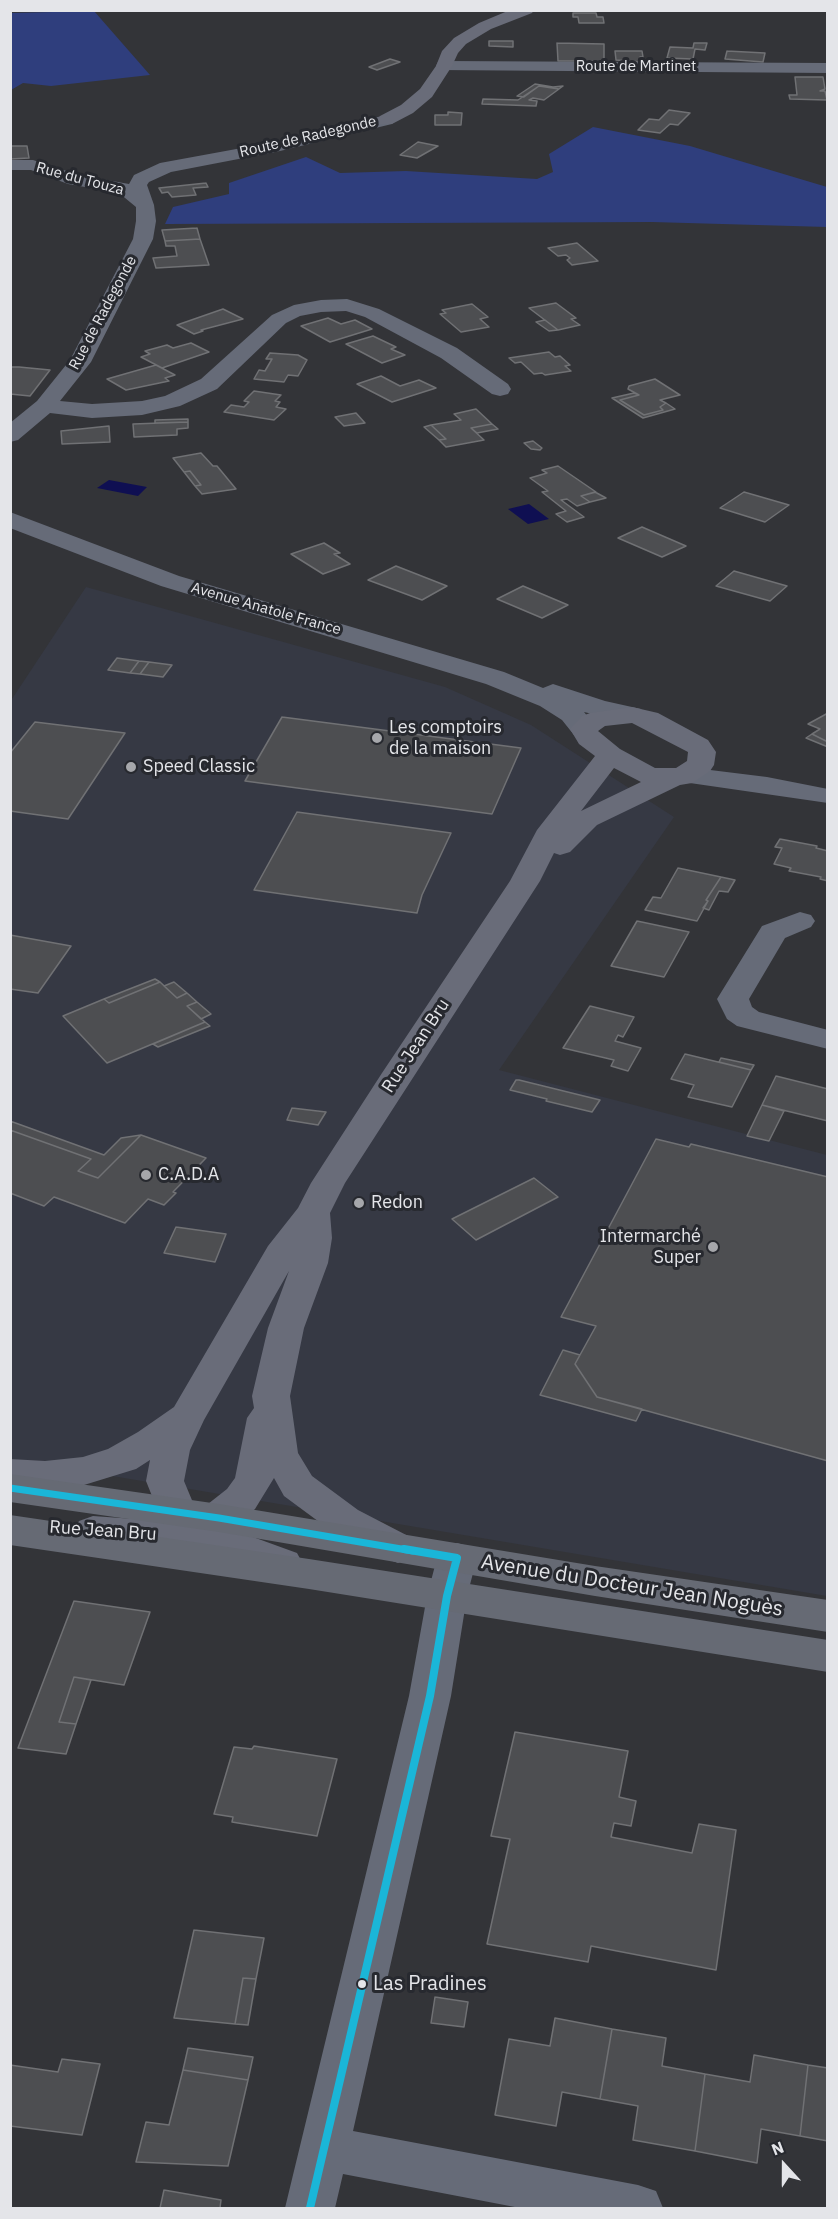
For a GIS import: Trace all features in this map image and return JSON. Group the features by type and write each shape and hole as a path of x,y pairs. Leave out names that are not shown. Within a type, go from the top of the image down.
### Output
{"main road":[{"name":"Avenue du Docteur Jean Noguès","path":"10,1488 197,1521 401,1549 452,1577 828,1656"},
{"name":"Avenue du Docteur Jean Noguès","path":"10,1530 309,1574 452,1577 828,1616"}],"street":[{"path":"386,120 418,101 444,66 450,51 460,41 485,26 526,10"},
{"name":"Route de Martinet","path":"444,66 828,68"},
{"name":"Route de Radegonde","path":"256,168 349,136 386,120"},
{"name":"Route de Radegonde","path":"33,165 123,175 156,171 195,161 280,146 386,120"},
{"name":"Rue du Touza","path":"10,165 33,165 66,178 125,188 145,205"},
{"path":"145,205 138,185 141,179 156,171"},
{"path":"145,205 157,183 209,177"},
{"name":"Rue de Radegonde","path":"10,435 45,406 80,362 142,239 146,221 145,205"},
{"path":"45,406 92,411 142,408 172,401 209,384 279,319 294,311 321,306 347,305 372,313 449,353 500,389"},
{"name":"Avenue Anatole France","path":"10,514 41,530"},
{"name":"Avenue Anatole France","path":"10,519 170,581 495,678 549,690 598,708 632,715"},
{"name":"Avenue Anatole France","path":"495,678 549,700 571,714 584,729"},
{"path":"681,776 700,765 702,752 694,743 648,719 632,715 600,719 584,729 589,738 610,755 649,776 681,776 767,785 825,797"},
{"path":"700,750 728,758 825,797"},
{"name":"Rue Jean Bru","path":"309,1574 197,1521 165,1481 171,1450 187,1416 286,1246 313,1213 328,1183 398,1073 525,881 551,830 610,755"},
{"name":"Rue Jean Bru","path":"525,881 587,819 602,810 681,776"},
{"path":"800,921 773,932 733,999 738,1012 748,1019 828,1040"},
{"name":"Rue Jean Bru","path":"10,1525 174,1536 197,1521 241,1499 254,1480 286,1328 310,1263 315,1238 313,1213"},
{"name":"Rue Jean Bru","path":"271,1396 279,1452 298,1486 344,1520 401,1549"},
{"name":"Rue Jean Bru","path":"10,1473 45,1475 84,1472 122,1459 151,1442 187,1416"},
{"path":"310,2208 430,1696 452,1577"},
{"path":"324,2148 638,2208"}],"shaded area":[{"path":"94,11 150,75 51,86 23,83 11,90 11,13"},
{"path":"593,127 690,146 827,187 827,227 652,222 165,224 173,207 229,194 229,183 306,157 340,173 406,171 537,179 553,172 549,154"},
{"path":"109,480 147,487 138,496 97,488"},
{"path":"529,504 549,519 528,524 508,509"},
{"path":"86,587 445,687 531,725 674,817 499,1070 827,1155 827,1596 11,1459 10,702"}],"building":[{"path":"573,13 596,13 597,17 603,17 604,23 579,23 578,17 573,17"},
{"path":"489,41 513,41 513,47 489,46"},
{"path":"557,43 604,44 604,61 558,61"},
{"path":"694,43 707,43 705,50 695,49 693,59 667,58 670,47 693,48"},
{"path":"615,51 642,51 643,57 640,57 641,62 616,60"},
{"path":"727,51 765,53 763,62 725,59"},
{"path":"390,59 400,62 377,70 369,67"},
{"path":"795,77 823,77 825,89 820,91 825,91 827,100 790,99 789,95 797,95"},
{"path":"535,84 563,86 559,89 539,86 524,97 517,96"},
{"path":"539,86 559,89 544,100 533,98 529,100 537,101 536,106 482,104 483,99 518,100"},
{"path":"669,110 690,113 678,125 670,124 660,133 638,130 649,119 659,120"},
{"path":"448,112 462,113 461,125 435,125 435,115 448,115"},
{"path":"418,142 438,146 417,158 400,155"},
{"path":"10,146 27,146 29,158 10,159"},
{"path":"206,183 208,187 193,188 196,195 172,197 168,192 162,193 159,188"},
{"path":"197,228 200,239 165,241 162,230"},
{"path":"200,239 209,265 156,268 153,258 177,256 175,246 166,246 165,241"},
{"path":"577,243 598,261 572,265 567,260 570,258 566,255 558,256 548,248"},
{"path":"556,303 576,318 571,319 580,325 558,330 529,308"},
{"path":"472,304 488,317 480,319 489,327 461,332 440,314 446,313 442,310"},
{"path":"223,309 243,319 194,334 177,325"},
{"path":"328,318 341,324 355,320 372,329 330,342 301,326"},
{"path":"545,320 558,330 549,331 536,322"},
{"path":"373,336 396,347 391,349 405,355 382,363 346,344"},
{"path":"191,343 209,352 162,368 141,357 150,354 145,351 167,345 173,348"},
{"path":"549,352 555,357 560,356 570,365 565,366 571,371 545,375 534,374 521,362 515,363 509,358"},
{"path":"270,353 298,355 307,360 298,376 288,375 284,382 254,379 259,370 265,371 272,359 266,359"},
{"path":"156,365 175,375 165,378 169,381 126,390 107,379"},
{"path":"10,367 50,370 30,396 10,394"},
{"path":"381,376 400,386 419,380 436,388 392,402 357,384"},
{"path":"655,379 680,395 660,400 666,403 660,407 663,410 644,415 620,400 639,395 628,389 629,386"},
{"path":"254,391 281,395 275,401 280,402 276,407 286,409 274,420 224,412 231,405 244,407 249,402 244,401"},
{"path":"634,393 639,395 620,400 644,415 663,410 660,407 666,403 675,409 643,418 612,398"},
{"path":"476,409 492,424 471,428 484,440 446,447 439,440 446,439 431,425 461,420 454,414"},
{"path":"356,413 365,423 344,426 335,417"},
{"path":"188,419 188,422 155,423 155,420"},
{"path":"188,422 188,428 177,429 177,435 134,437 133,424"},
{"path":"492,424 498,429 477,433 471,428"},
{"path":"431,425 446,439 439,440 424,427"},
{"path":"109,426 110,442 62,444 61,431"},
{"path":"533,441 542,448 540,450 531,449 524,443"},
{"path":"201,453 213,466 217,466 236,489 202,494 195,486 201,485 190,471 184,472 173,458"},
{"path":"558,466 596,492 581,496 590,502 577,506 567,499 561,500 584,517 567,522 556,514 566,511 542,492 548,491 530,478 547,473 542,470"},
{"path":"190,471 201,485 195,486 184,472"},
{"path":"595,492 606,498 590,502 581,496"},
{"path":"744,492 789,505 765,522 720,508"},
{"path":"642,527 686,546 662,557 618,538"},
{"path":"324,543 340,553 334,554 350,564 323,574 291,554"},
{"path":"396,566 447,586 422,600 368,580"},
{"path":"734,571 787,586 770,601 716,586"},
{"path":"523,586 568,605 542,618 497,599"},
{"path":"117,658 139,661 130,673 108,670"},
{"path":"139,661 149,662 140,674 130,673"},
{"path":"149,662 172,665 163,677 140,674"},
{"path":"828,713 828,742 812,734 820,729 808,724"},
{"path":"282,717 521,748 492,814 245,781"},
{"path":"35,722 125,733 68,819 10,811 10,753"},
{"path":"812,734 828,742 828,747 806,738"},
{"path":"297,812 451,833 422,895 417,913 254,890"},
{"path":"780,839 817,846 816,848 828,851 828,881 820,879 821,877 789,871 791,868 774,864 782,848 775,847"},
{"path":"678,868 721,877 706,900 708,901 697,921 645,910 653,897 661,898"},
{"path":"721,877 735,880 728,892 719,891 709,910 703,908 708,901 706,900"},
{"path":"637,921 689,932 664,977 611,966"},
{"path":"10,935 71,946 38,993 10,989"},
{"path":"155,979 160,982 109,1003 104,999"},
{"path":"160,982 177,998 187,993 197,1002 187,1006 205,1022 107,1063 63,1016 104,999 109,1003"},
{"path":"174,982 187,993 177,998 164,986"},
{"path":"197,1002 211,1014 201,1019 187,1006"},
{"path":"590,1006 634,1017 623,1037 618,1035 615,1041 641,1048 628,1071 611,1066 614,1060 563,1048"},
{"path":"205,1022 210,1026 158,1047 153,1044"},
{"path":"685,1054 751,1070 732,1107 688,1097 694,1085 671,1079"},
{"path":"721,1058 754,1065 751,1070 719,1062"},
{"path":"776,1076 828,1089 828,1121 762,1105"},
{"path":"516,1080 600,1100 592,1112 510,1090"},
{"path":"762,1105 784,1111 769,1141 747,1136"},
{"path":"292,1108 326,1112 318,1125 287,1120"},
{"path":"10,1121 104,1155 121,1138 141,1135 98,1178 78,1171 91,1159 10,1130"},
{"name":"C.A.D.A","path":"10,1130 91,1159 78,1171 98,1178 141,1135 206,1158 173,1192 176,1193 164,1205 148,1199 125,1223 54,1197 44,1206 10,1193"},
{"name":"Intermarché Super","path":"656,1139 689,1147 691,1144 828,1177 828,1461 597,1397 575,1364 596,1326 561,1317"},
{"name":"Intermarché Super","path":"534,1178 558,1197 476,1240 452,1219"},
{"path":"176,1227 226,1234 215,1262 164,1253"},
{"path":"563,1350 580,1355 575,1364 597,1397 642,1409 636,1421 540,1395"},
{"path":"74,1601 150,1612 124,1685 74,1677 59,1722 76,1724 66,1754 18,1748"},
{"path":"74,1677 91,1680 76,1724 59,1722"},
{"path":"515,1732 628,1751 619,1797 636,1801 631,1826 614,1823 611,1837 692,1853 699,1824 736,1830 716,1970 591,1946 588,1962 487,1944 510,1839 491,1836"},
{"path":"254,1746 337,1759 317,1836 232,1822 233,1817 214,1814 234,1747 252,1749"},
{"path":"194,1930 264,1938 256,1979 243,1978 235,2024 174,2018"},
{"path":"243,1978 256,1979 248,2025 235,2024"},
{"path":"435,1997 468,2002 464,2027 431,2023"},
{"path":"555,2018 612,2029 600,2099 562,2092 556,2126 495,2115 509,2039 550,2046"},
{"path":"612,2029 666,2038 662,2066 705,2074 695,2151 633,2140 638,2106 600,2099"},
{"path":"188,2048 253,2057 248,2080 183,2070"},
{"path":"754,2055 808,2065 800,2136 761,2129 757,2163 695,2151 705,2074 750,2082"},
{"path":"62,2059 100,2064 82,2135 10,2126 10,2065 58,2072"},
{"path":"808,2065 828,2068 828,2141 800,2136"},
{"path":"183,2070 248,2080 228,2166 136,2162 146,2122 169,2125"},
{"path":"164,2190 221,2200 220,2208 160,2208"}],"transit line":[{"path":"10,1488 219,1518 457,1558 447,1596 430,1696 310,2208"}],"place":[{"name":"Les comptoirs de la maison","path":"377,738"},
{"name":"Speed Classic","path":"131,767"},
{"name":"C.A.D.A","path":"146,1175"},
{"name":"Redon","path":"359,1203"},
{"name":"Intermarché Super","path":"713,1247"},
{"name":"Las Pradines","path":"362,1984"}]}
